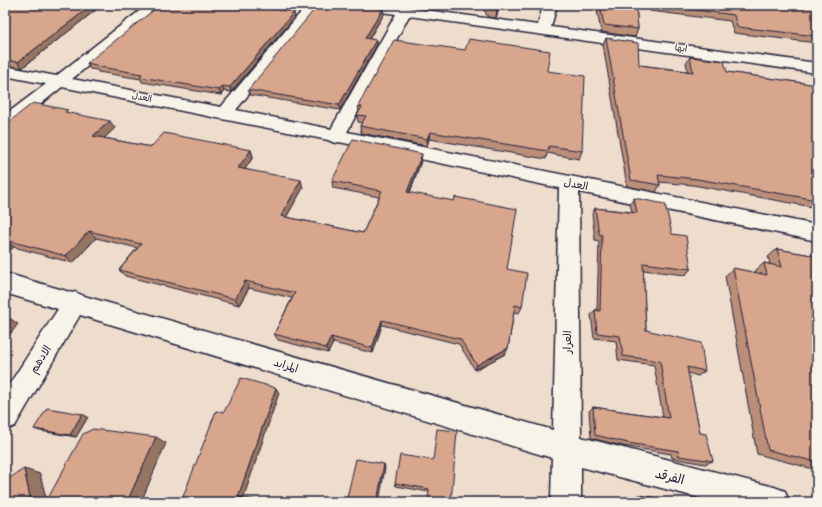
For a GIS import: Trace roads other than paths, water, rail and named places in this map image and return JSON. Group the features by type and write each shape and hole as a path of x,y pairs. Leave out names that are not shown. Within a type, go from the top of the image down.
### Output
{"street":[{"path":"5,124 60,82 155,5"},
{"path":"225,113 314,5"},
{"name":"ابها","path":"359,5 544,29 817,68"},
{"path":"544,29 550,5"},
{"path":"335,136 404,12"},
{"name":"العدل","path":"5,71 225,113 817,233"},
{"name":"العرار","path":"566,502 569,183"},
{"name":"المرابد","path":"5,283 75,302 566,448"},
{"name":"الادهم","path":"5,416 75,302"},
{"name":"الفرقد","path":"566,448 774,502"}]}
